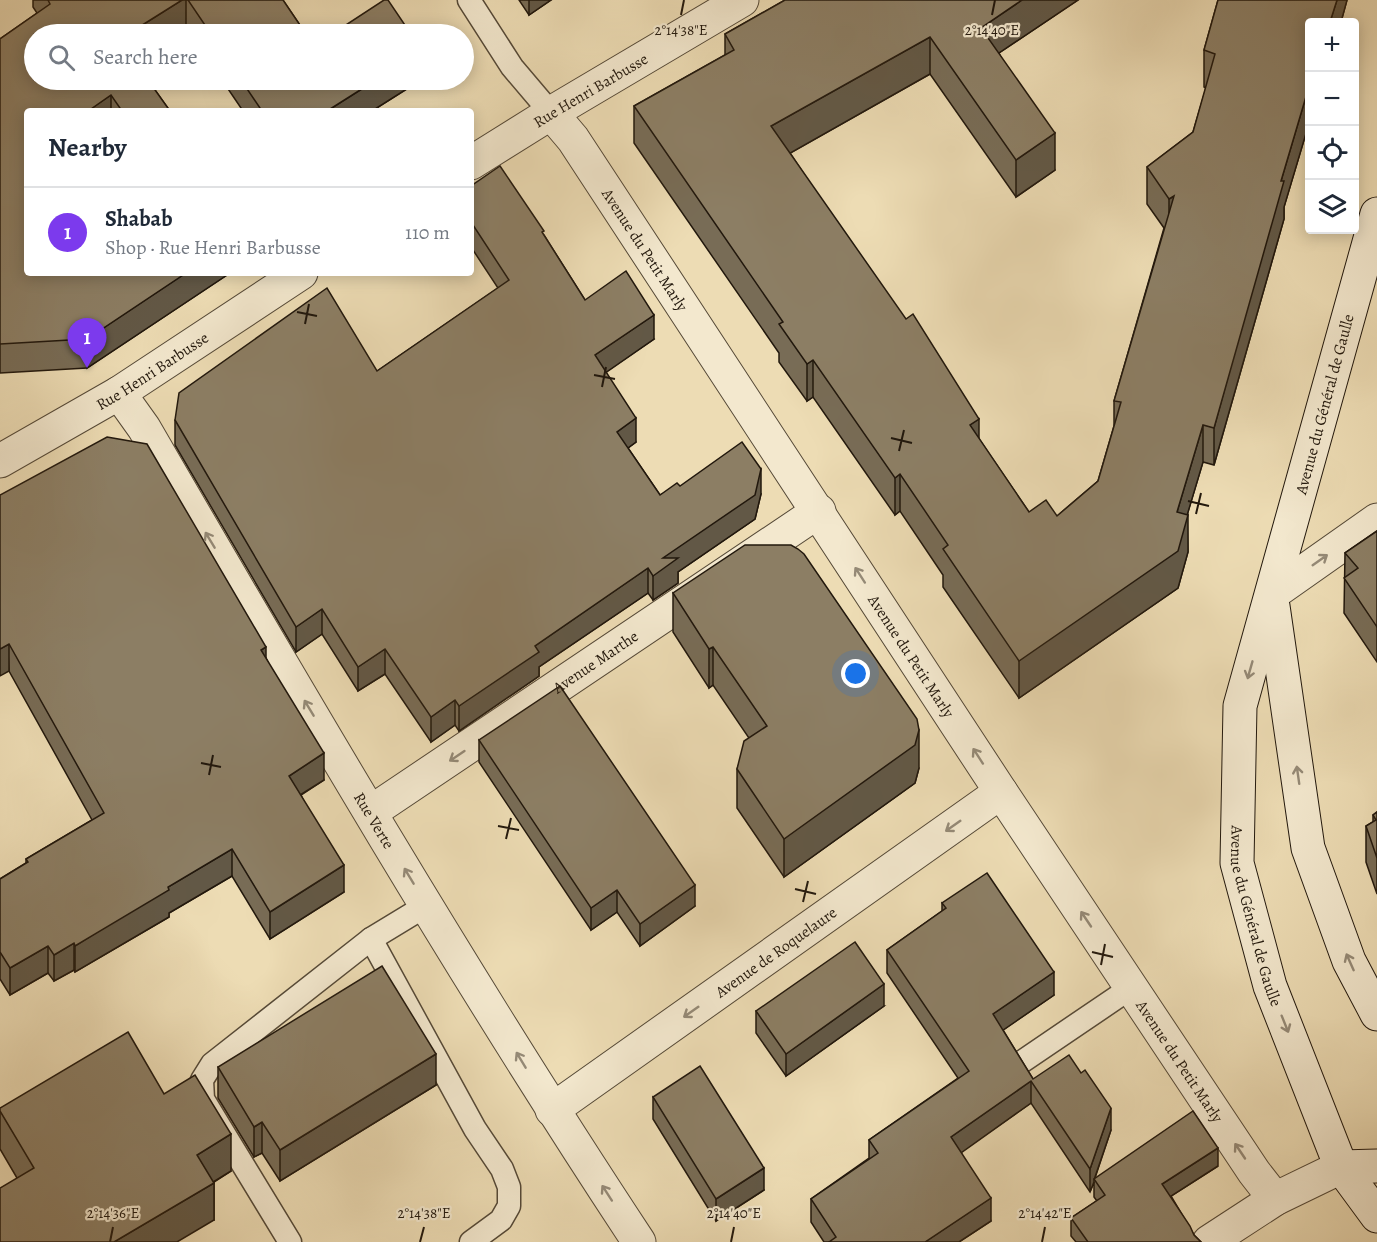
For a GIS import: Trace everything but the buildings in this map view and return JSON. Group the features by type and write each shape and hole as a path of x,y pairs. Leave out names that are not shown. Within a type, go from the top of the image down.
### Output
{"street":[{"name":"Rue Henri Barbusse","path":"474,161 742,0"},
{"name":"Avenue du Petit Marly","path":"551,113 573,139 819,511 1001,792 1254,1172 1275,1198"},
{"name":"Avenue du Général de Gaulle","path":"1377,214 1239,706 1237,863 1270,986 1341,1167 1377,1216"},
{"name":"Rue Henri Barbusse","path":"0,461 119,393 296,276"},
{"name":"Rue Verte","path":"119,393 144,428 371,812 552,1110 639,1242"},
{"name":"Avenue Marthe","path":"371,812 819,511"},
{"path":"1272,594 1377,520"},
{"name":"Avenue du Général de Gaulle","path":"1272,594 1308,848 1349,961 1377,1014"},
{"name":"Avenue de Roquelaure","path":"552,1110 1001,792"},
{"path":"1209,1242 1275,1198 1341,1167 1377,1166"}],"lane":[{"path":"469,0 512,67 551,113"},
{"path":"290,1242 203,1099 202,1080 212,1064 371,939 427,905"},
{"path":"371,939 475,1130 502,1169 509,1187 509,1206 501,1220 471,1242"},
{"path":"1023,1061 1132,987"}],"place":[{"name":"Shabab","path":"87,368"}]}
